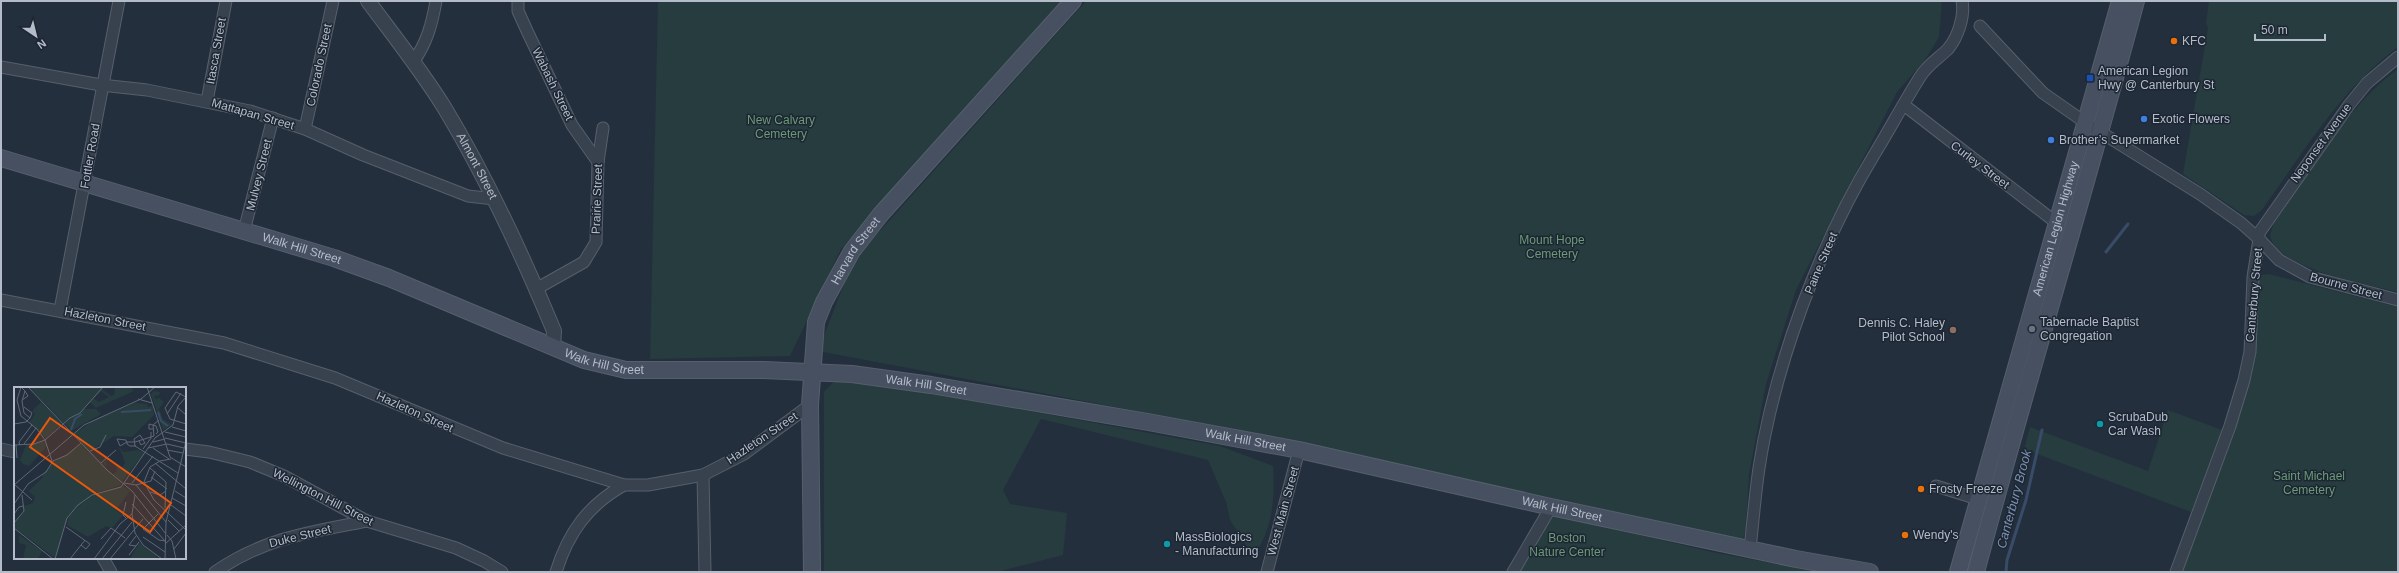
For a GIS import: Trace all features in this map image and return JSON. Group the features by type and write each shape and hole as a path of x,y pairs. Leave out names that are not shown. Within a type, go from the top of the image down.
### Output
{"main road":[{"name":"Harvard Street","path":"812,572 810,405 816,322 824,302 852,251 915,174 1073,1"},
{"name":"American Legion Highway","path":"1958,572 2058,224 2120,1"},
{"name":"American Legion Highway","path":"1976,572 2022,404 2101,132 2136,1"},
{"name":"Walk Hill Street","path":"1,158 334,258 389,278 584,360 626,370 764,370 852,374 931,385 1148,422 1299,450 1551,507 1750,549 1870,572"}],"street":[{"name":"Fottler Road","path":"60,310 73,236 86,183 101,85 119,1"},
{"name":"Itasca Street","path":"207,101 226,1"},
{"name":"Colorado Street","path":"305,129 333,1"},
{"name":"Almont Street","path":"368,1 414,61 444,107 494,200 554,331 553,347"},
{"path":"414,61 424,47 431,26 436,1"},
{"name":"Wabash Street","path":"518,1 518,11 572,125 598,162"},
{"name":"Paine Street","path":"1750,549 1759,467 1777,384 1796,325 1825,251 1857,184 1921,76 1948,48 1959,28 1963,4"},
{"name":"Canterbury Street","path":"1980,26 2043,93 2086,123 2200,194 2242,224 2259,240 2254,277 2250,352 2244,380 2234,414 2176,572"},
{"name":"Neponset Avenue","path":"2259,240 2261,226 2349,104 2367,83 2398,57"},
{"name":"Mattapan Street","path":"1,67 101,85 148,90 207,101 273,118 305,129 468,196 494,200"},
{"name":"Curley Street","path":"1904,105 2058,224"},
{"name":"Mulvey Street","path":"244,231 273,118"},
{"name":"Prairie Street","path":"536,289 584,262 596,242 598,162 603,128"},
{"name":"Bourne Street","path":"2259,240 2279,260 2310,277 2398,300"},
{"name":"Hazleton Street","path":"1,300 60,310 224,343 354,386 461,433 502,448 624,485 661,483 703,475 744,454 810,405"},
{"path":"1,449 14,452"},
{"name":"Wellington Hill Street","path":"186,450 208,452 250,462 284,476 367,521 456,548 484,561 502,572"},
{"name":"West Main Street","path":"1267,572 1299,450"},
{"path":"703,475 705,572"},
{"path":"556,572 563,550 582,517 609,493 624,485"},
{"path":"1936,486 1978,499"},
{"path":"1513,572 1551,507"},
{"name":"Duke Street","path":"216,572 247,553 271,542 304,533 367,521"},
{"path":"104,559 111,572"}],"green space":[{"name":"New Calvary Cemetery","path":"658,1 1061,1 841,249 790,356 650,359"},
{"name":"Mount Hope Cemetery","path":"1086,1 1942,1 1939,37 1925,60 1897,92 1796,290 1766,384 1749,475 1746,527 1743,540 1275,437 818,351 853,261"},
{"path":"2209,1 2398,1 2398,47 2377,64 2340,102 2261,211 2254,216 2244,215 2183,174 2208,28 2206,23"},
{"path":"2398,69 2398,292 2325,274 2305,266 2288,257 2276,247 2270,235 2274,223 2330,141 2379,84"},
{"name":"Saint Michael Cemetery","path":"2268,274 2398,307 2398,572 2182,572 2249,384 2257,341 2258,281 2261,275"},
{"path":"839,376 1220,446 1273,466 1273,499 1267,530 1258,549 1249,549 1230,520 1226,502 1208,460 1041,419 1003,490 1010,504 1067,513 1063,555 996,572 824,572 824,392"},
{"path":"2168,410 2222,430 2191,512 2024,449 2030,427 2148,471"},
{"name":"Boston Nature Center","path":"1554,515 1712,552 1818,572 1520,572"}],"waterway":[{"name":"Canterbury Brook","path":"2106,252 2128,224"},
{"name":"Canterbury Brook","path":"2006,572 2007,560 2026,500 2042,430"}],"place":[{"name":"KFC","path":"2174,41"},
{"name":"American Legion Hwy @ Canterbury St","path":"2090,78"},
{"name":"Exotic Flowers","path":"2144,119"},
{"name":"Brother’s Supermarket","path":"2051,140"},
{"name":"Tabernacle Baptist Congregation","path":"2032,329"},
{"name":"Dennis C. Haley Pilot School","path":"1953,330"},
{"name":"ScrubaDub Car Wash","path":"2100,424"},
{"name":"Frosty Freeze","path":"1921,489"},
{"name":"Wendy's","path":"1905,535"},
{"name":"MassBiologics - Manufacturing","path":"1167,544"}]}
